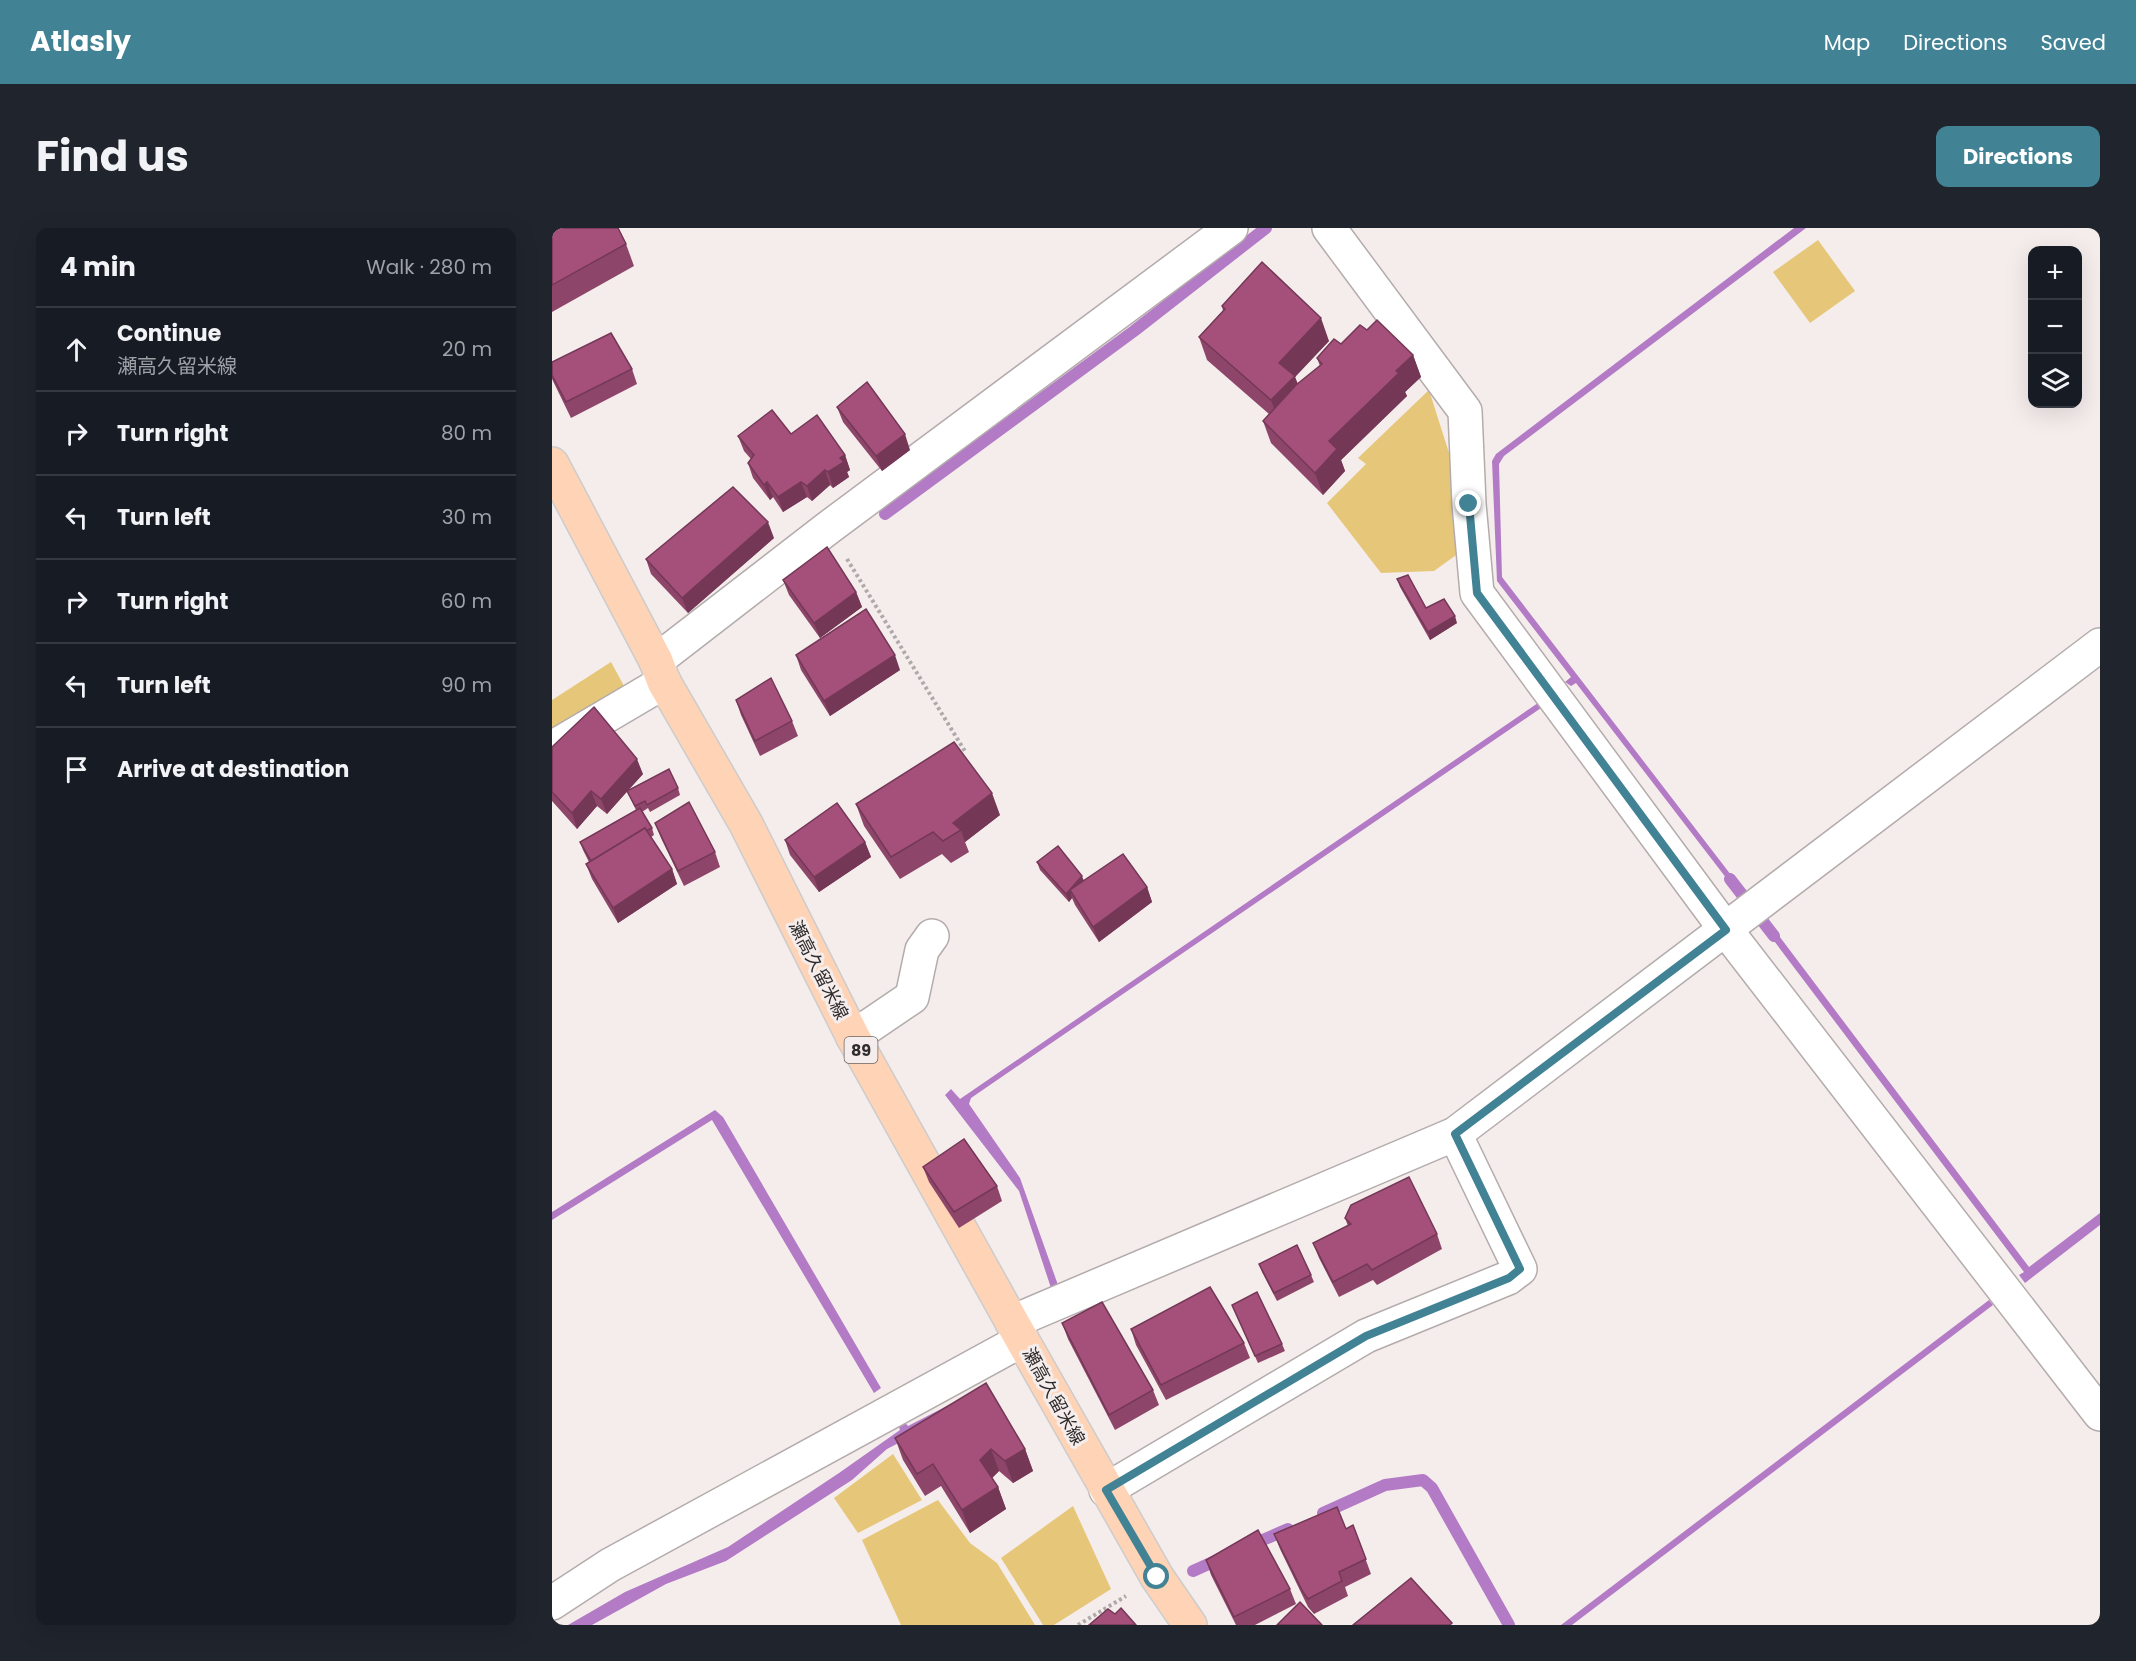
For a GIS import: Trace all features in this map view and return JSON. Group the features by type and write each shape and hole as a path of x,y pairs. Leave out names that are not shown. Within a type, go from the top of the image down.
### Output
{"main road":[{"name":"瀬高久留米線","path":"552,464 660,672 746,824 853,1037 1106,1490 1157,1577 1190,1625"}],"street":[{"path":"552,748 660,672 828,528 1231,228"},
{"path":"1329,228 1465,411 1469,504 1477,593 1726,930 2100,1414"},
{"path":"552,1603 610,1564 1017,1331 1455,1134 2100,645"},
{"path":"853,1037 912,997 922,950 932,936"},
{"path":"1106,1490 1366,1336 1509,1278 1520,1269 1455,1134"}],"path":[{"path":"828,528 966,753"},
{"path":"1078,1625 1157,1577"}],"shaded area":[{"path":"1794,228 1806,228 1504,456 1499,464 1502,577 1741,888 1737,892 1576,683 1571,686 1565,682 1571,677 1497,581 1492,461 1496,454"},
{"path":"1818,240 1855,291 1810,323 1773,272"},
{"path":"1429,390 1450,456 1459,553 1434,571 1381,573 1327,503 1366,464 1358,458"},
{"path":"611,662 624,686 552,728 552,700"},
{"path":"1538,703 1541,708 971,1098 969,1104 1020,1178 1058,1285 1051,1288 1019,1191 945,1095 951,1089 960,1099"},
{"path":"1767,920 2029,1267 2100,1213 2100,1225 2025,1283 2019,1275 2024,1272 1762,925"},
{"path":"715,1110 723,1117 881,1388 874,1393 712,1120 552,1220 552,1212"},
{"path":"1989,1300 1993,1305 1572,1625 1561,1625"},
{"path":"976,1391 982,1400 887,1449 852,1480 726,1561 666,1584 592,1625 568,1625 625,1592 728,1547 900,1430 898,1424 903,1420 908,1426"},
{"path":"893,1454 922,1500 858,1533 834,1498"},
{"path":"938,1500 970,1543 997,1563 1035,1625 901,1625 862,1540"},
{"path":"1073,1506 1111,1589 1054,1625 1043,1625 1001,1558"}],"building":[{"path":"552,228 618,228 626,244 552,285"},
{"path":"1262,262 1321,318 1279,363 1295,376 1271,400 1199,337 1225,309 1222,306"},
{"path":"1377,320 1413,355 1396,371 1399,373 1329,441 1337,449 1315,473 1263,421 1296,385 1322,364 1317,358 1334,339 1341,344 1360,325 1367,330"},
{"path":"611,333 632,369 566,402 552,375 552,362"},
{"path":"867,382 905,434 876,456 837,407"},
{"path":"772,410 791,434 817,415 845,455 840,458 844,462 828,472 825,470 807,486 801,482 778,497 767,482 764,485 748,463 754,455 738,436"},
{"path":"733,487 768,522 682,598 646,559"},
{"path":"827,547 856,592 814,623 783,580"},
{"path":"1408,575 1426,608 1444,599 1455,616 1428,632 1397,579"},
{"path":"866,609 895,655 824,701 796,655"},
{"path":"771,678 792,721 755,741 736,700"},
{"path":"594,707 637,759 601,799 591,791 572,813 552,792 552,747"},
{"path":"954,742 992,793 953,823 961,830 943,841 933,832 891,857 856,804"},
{"path":"669,769 678,788 647,805 645,801 635,806 627,791"},
{"path":"689,802 715,852 678,871 655,823"},
{"path":"837,803 865,842 814,877 785,840"},
{"path":"640,808 652,828 646,831 645,828 591,861 580,842"},
{"path":"645,828 672,869 613,908 586,864"},
{"path":"1058,846 1082,876 1066,894 1037,862"},
{"path":"1123,854 1147,887 1093,927 1070,890"},
{"path":"964,1139 997,1186 954,1212 923,1167"},
{"path":"1409,1177 1437,1234 1372,1270 1367,1264 1333,1282 1313,1243 1351,1224 1345,1218 1351,1205"},
{"path":"1297,1245 1311,1275 1274,1293 1259,1264"},
{"path":"1210,1287 1244,1343 1161,1385 1131,1329"},
{"path":"1257,1292 1282,1344 1255,1356 1232,1305"},
{"path":"1102,1302 1153,1390 1109,1415 1062,1323"},
{"path":"986,1383 1025,1449 1005,1461 991,1449 980,1460 998,1487 962,1510 933,1464 917,1474 895,1438"},
{"path":"1337,1507 1346,1529 1353,1525 1366,1559 1339,1572 1342,1581 1308,1599 1274,1534"},
{"path":"1258,1530 1290,1589 1234,1617 1206,1560"},
{"path":"1411,1578 1452,1623 1450,1625 1353,1625"},
{"path":"1300,1602 1322,1625 1277,1625"},
{"path":"1121,1608 1136,1625 1089,1625 1108,1609 1115,1614"}],"waterway":[{"path":"885,514 1134,331 1266,228"},
{"path":"1730,879 1774,936"},
{"path":"1323,1513 1385,1485 1423,1480 1432,1488 1509,1625"},
{"path":"1249,1546 1288,1529"},
{"path":"1193,1571 1222,1558"}],"route":[{"path":"1157,1577 1106,1490 1366,1336 1509,1278 1520,1269 1455,1134 1726,930 1477,593 1469,504"}]}
